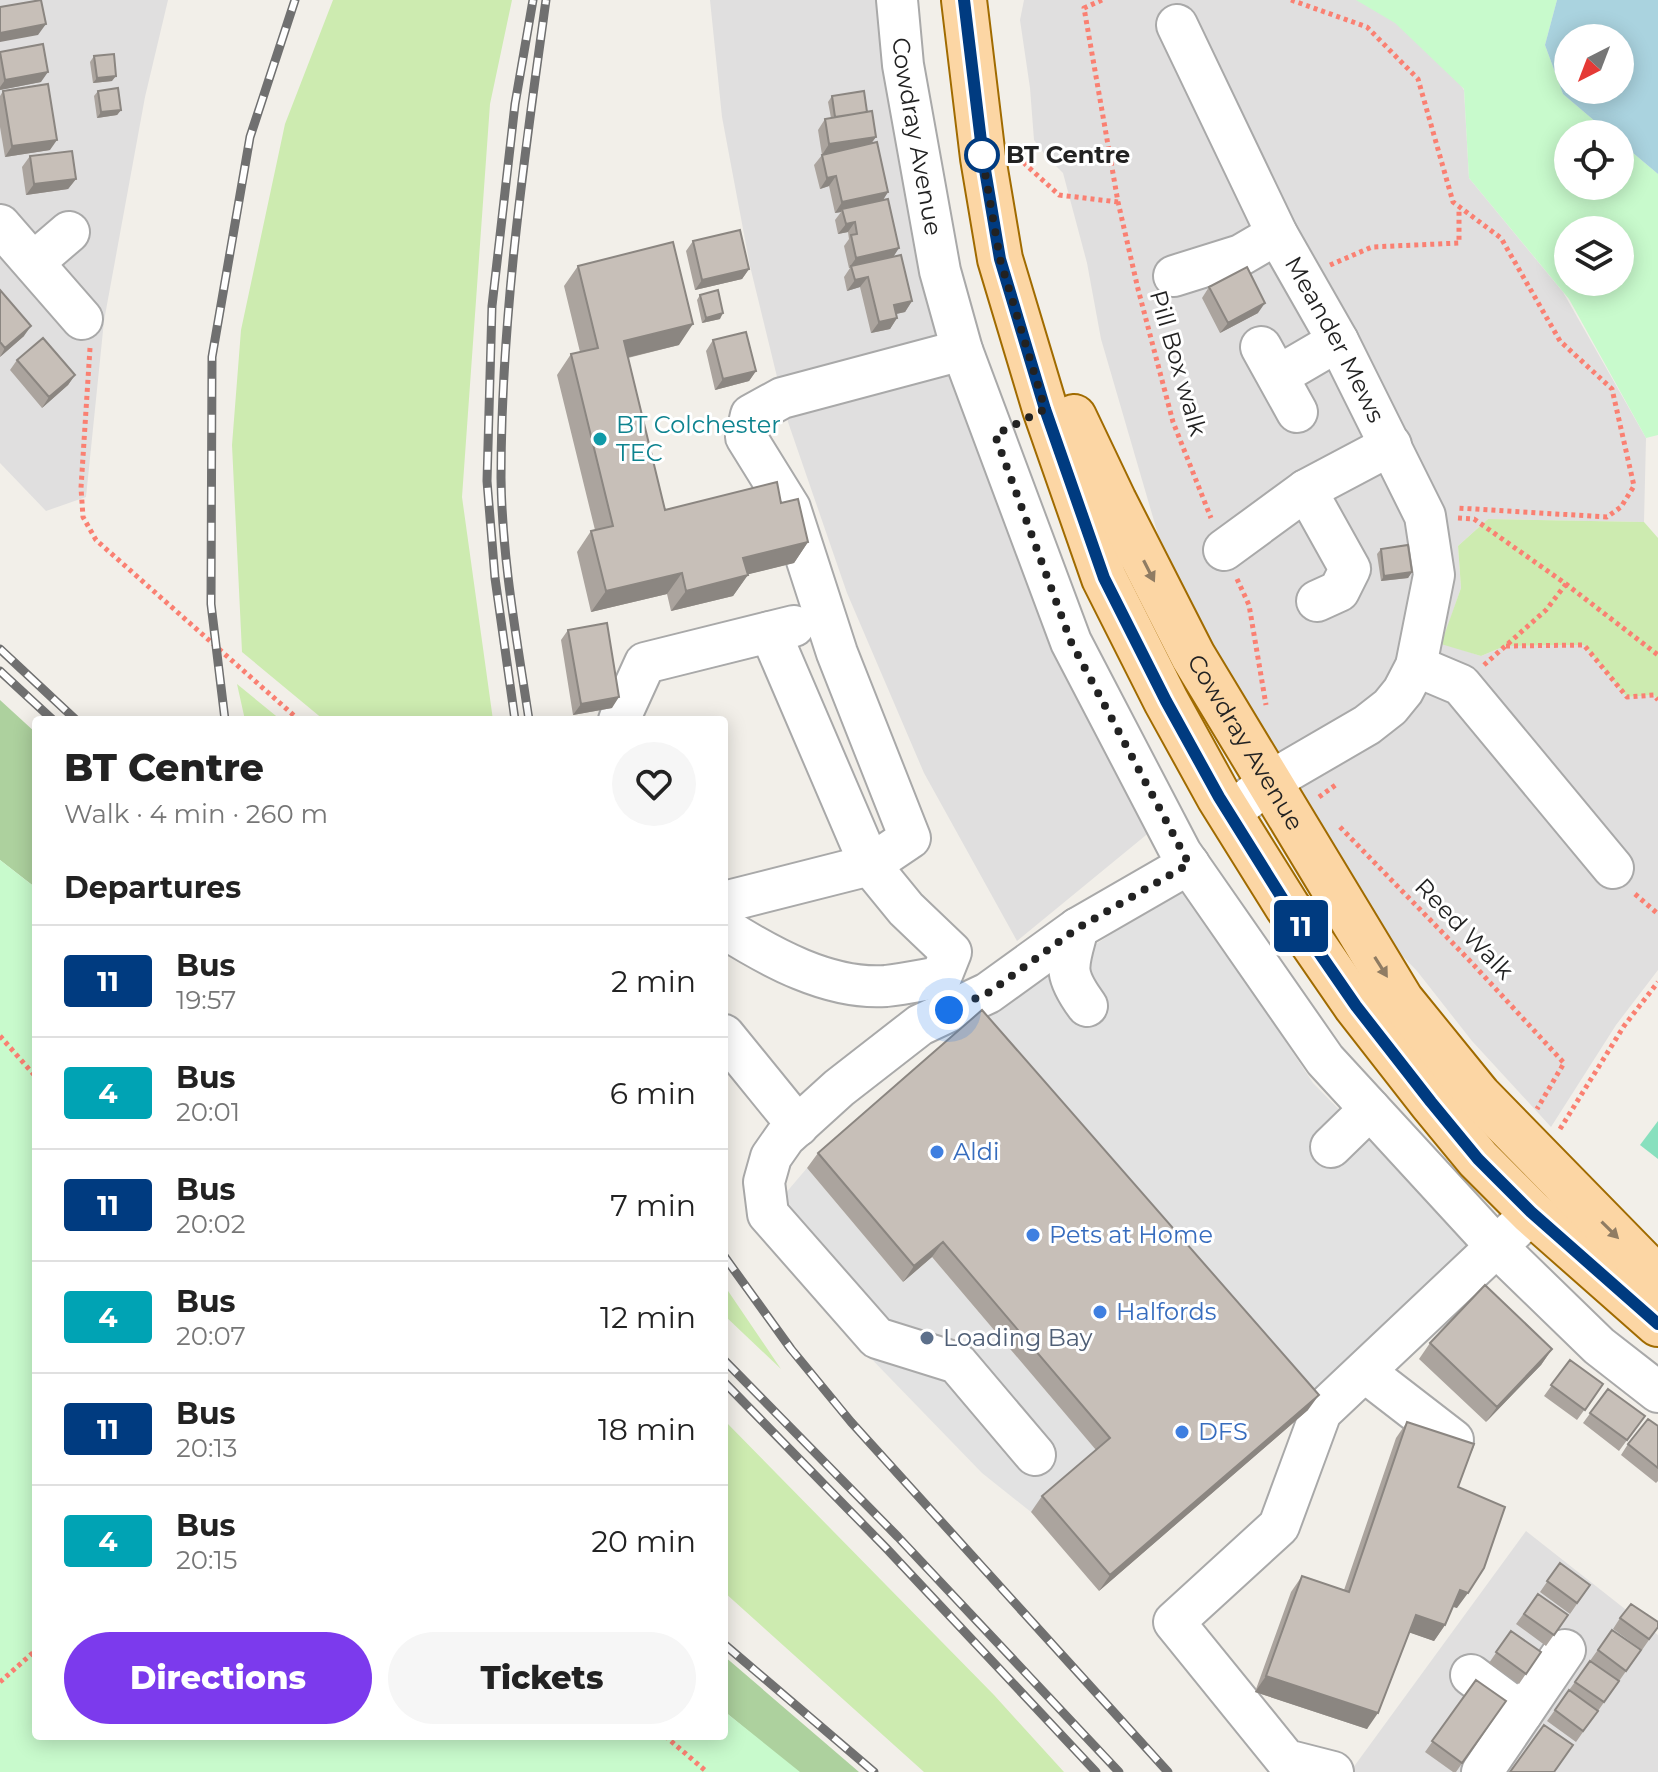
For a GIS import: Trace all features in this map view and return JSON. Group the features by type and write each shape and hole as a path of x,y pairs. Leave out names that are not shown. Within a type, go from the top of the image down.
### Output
{"main road":[{"name":"Cowdray Avenue","path":"964,0 983,158 1000,259 1045,409 1104,578 1166,701 1229,814 1356,1006 1478,1159 1531,1212 1658,1324"},
{"name":"Cowdray Avenue","path":"1000,259 1114,501 1185,642 1401,1000 1479,1096 1658,1279"}],"street":[{"name":"Cowdray Avenue","path":"897,0 903,65 940,271 962,350 1071,642 1189,864 1325,1060 1497,1247 1599,1346 1658,1392"},
{"name":"Meander Mews","path":"1177,25 1277,234 1338,341 1425,516 1434,575 1416,666 1403,691 1390,707 1367,725 1269,782 1229,814"},
{"path":"0,225 82,319"},
{"path":"34,262 69,232"},
{"path":"1174,276 1241,255 1277,234"},
{"path":"940,271 1000,259"},
{"path":"1297,412 1270,362 1338,341"},
{"path":"728,901 870,865 910,838 825,619 790,508 746,437 751,415 782,398 962,350"},
{"path":"995,435 1045,409"},
{"path":"1224,550 1306,490 1391,445"},
{"path":"1306,490 1350,569 1339,591 1317,601"},
{"path":"621,716 645,663 825,619"},
{"path":"728,930 781,960 836,981 883,986 941,977 951,952 906,909 870,865 770,632"},
{"path":"1416,666 1461,685 1624,881"},
{"path":"1035,1455 957,1363 877,1338 768,1214 764,1182 771,1157 785,1137 839,1088 920,1025 988,993 1078,928 1189,864"},
{"path":"1078,928 1068,966 1073,986 1087,1006"},
{"path":"728,1040 798,1126"},
{"path":"1331,1147 1370,1109"},
{"path":"1333,1772 1286,1760 1174,1622 1279,1526 1321,1412 1497,1247 1561,1181"},
{"path":"1365,1372 1453,1440"},
{"path":"1482,1772 1565,1650"},
{"path":"1471,1675 1522,1713"}],"path":[{"name":"Pill Box walk","path":"1102,0 1084,8 1118,202 1173,422 1249,605 1266,709"},
{"path":"1291,0 1367,27 1418,79 1453,202 1501,238 1560,341 1612,389 1634,486 1621,507 1607,517 1460,508 1425,516"},
{"path":"1017,150 1025,164 1059,195 1118,202"},
{"path":"1302,277 1372,247 1459,243 1459,208"},
{"path":"82,319 91,330 81,488 83,517 96,540 294,716"},
{"path":"1425,516 1474,519 1566,584 1658,655"},
{"path":"1505,646 1584,645 1627,697 1654,695 1658,700"},
{"name":"Reed Walk","path":"1335,822 1564,1063 1536,1111"},
{"path":"1624,881 1658,914"},
{"path":"1555,1135 1624,1026 1658,982"},
{"path":"0,1036 32,1072"},
{"path":"0,1682 32,1654"},
{"path":"670,1740 707,1772"}],"shaded area":[{"path":"0,0 168,0 145,97 104,321 86,497 46,511 0,463"},
{"path":"710,0 883,0 960,394 976,448 1047,633 1151,831 1017,941 924,773 847,593 788,422 750,266 722,117"},
{"path":"1024,0 1401,0 1464,90 1469,178 1554,281 1554,296 1565,296 1646,438 1644,522 1488,519 1458,546 1461,588 1442,643 1481,656 1505,646 1584,645 1627,697 1654,695 1658,700 1658,970 1616,1025 1551,1127 1472,1041 1417,971 1379,932 1237,691 1166,562 1101,339 1087,263 1063,173 1034,140 1020,20"},
{"path":"1183,887 1313,1083 1479,1252 1308,1410 971,1026"},
{"name":"Loading Bay","path":"807,1168 903,1282 932,1257 1099,1453 1031,1512 982,1473 858,1345 768,1214"},
{"path":"1526,1531 1658,1635 1658,1772 1350,1772"}],"green space":[{"path":"333,0 512,0 490,104 462,497 492,716 319,716 242,652 232,445 241,330 285,124"},
{"path":"1356,0 1557,0 1545,45 1554,70 1554,104 1575,104 1594,120 1554,120 1554,200 1634,200 1634,154 1658,174 1658,435 1646,438 1567,296 1634,296 1634,216 1554,216 1554,281 1469,178 1464,89 1395,23"},
{"path":"1488,519 1644,522 1658,538 1658,700 1654,695 1627,697 1584,645 1505,646 1481,656 1441,644 1461,588 1458,546"},
{"path":"237,684 276,716 244,716"},
{"path":"0,700 32,729 32,885 0,860"},
{"path":"0,860 32,885 32,1740 728,1740 728,1714 800,1772 0,1772"},
{"path":"1658,1121 1658,1159 1640,1145"},
{"path":"728,1291 781,1369 728,1319"},
{"path":"728,1424 994,1695 1064,1772 924,1772 728,1596"},
{"path":"728,1659 859,1772 798,1772 728,1714"}],"water":[{"path":"1557,0 1658,0 1658,174 1634,154 1634,120 1594,120 1575,104 1634,104 1634,24 1554,24 1554,70 1545,45"}],"building":[{"path":"41,0 46,24 0,33 0,7"},
{"path":"43,44 48,72 5,80 0,52"},
{"path":"114,54 116,76 97,78 94,56"},
{"path":"48,84 57,140 12,146 3,91"},
{"path":"118,88 121,110 101,112 98,91"},
{"path":"864,91 867,112 835,117 832,96"},
{"path":"872,111 876,137 829,144 825,119"},
{"path":"877,142 888,192 842,202 836,176 827,178 822,155"},
{"path":"72,151 76,179 34,184 30,156"},
{"path":"888,199 899,248 856,258 851,235 857,234 855,222 846,224 842,209"},
{"path":"740,230 749,269 702,280 693,241"},
{"name":"BT Colchester TEC","path":"673,242 693,324 624,341 665,510 777,482 781,503 798,499 808,542 743,558 748,575 686,591 682,573 606,591 591,531 613,526 571,354 598,348 578,266"},
{"path":"901,255 912,301 894,305 897,318 879,322 868,277 855,280 851,266"},
{"path":"1247,267 1265,303 1228,323 1209,287"},
{"path":"0,290 31,326 5,348 0,342"},
{"path":"718,290 723,313 706,318 700,295"},
{"path":"746,332 756,371 723,379 713,340"},
{"path":"43,338 75,375 49,397 17,360"},
{"path":"1408,545 1412,572 1384,576 1381,549"},
{"path":"607,623 619,697 581,704 568,630"},
{"path":"982,1010 1319,1395 1110,1575 1042,1496 1110,1438 943,1242 914,1266 818,1153"},
{"path":"1485,1285 1552,1349 1497,1407 1430,1343"},
{"path":"1570,1360 1603,1384 1585,1410 1551,1385"},
{"path":"1608,1389 1645,1416 1627,1440 1590,1413"},
{"path":"1648,1419 1658,1426 1658,1468 1628,1444"},
{"path":"1407,1422 1474,1444 1458,1487 1505,1507 1484,1568 1468,1593 1460,1590 1445,1625 1416,1615 1378,1713 1266,1676 1302,1576 1349,1592"},
{"path":"1560,1563 1590,1585 1577,1603 1547,1581"},
{"path":"1538,1594 1568,1615 1554,1635 1524,1614"},
{"path":"1631,1604 1658,1622 1649,1639 1620,1618"},
{"path":"1612,1630 1641,1650 1626,1671 1598,1650"},
{"path":"1511,1631 1541,1652 1526,1674 1496,1652"},
{"path":"1590,1661 1619,1681 1604,1702 1575,1682"},
{"path":"1476,1680 1506,1701 1462,1763 1432,1741"},
{"path":"1569,1690 1598,1711 1583,1731 1555,1710"},
{"path":"1544,1725 1573,1745 1554,1772 1510,1772"}],"railway":[{"path":"225,716 211,604 212,357 250,137 295,0"},
{"path":"514,716 495,578 487,481 492,306 515,104 533,0"},
{"path":"528,716 504,539 502,418 515,239 546,0"},
{"path":"0,649 72,716"},
{"path":"0,671 49,716"},
{"path":"728,1262 791,1349 851,1422 1168,1772"},
{"path":"728,1364 898,1537 1119,1772"},
{"path":"728,1386 887,1549 1096,1772"},
{"path":"728,1647 874,1772"}],"bus line":[{"name":"11","path":"964,0 983,158 1000,259 1045,409 1104,578 1166,701 1219,797 1287,906 1356,1006 1431,1102 1478,1159 1531,1212 1658,1324"}],"place":[{"name":"BT Centre","path":"982,155"},
{"name":"BT Colchester TEC","path":"600,439"},
{"name":"Aldi","path":"937,1152"},
{"name":"Pets at Home","path":"1033,1235"},
{"name":"Halfords","path":"1100,1312"},
{"name":"Loading Bay","path":"927,1338"},
{"name":"DFS","path":"1182,1432"}],"route":[{"path":"949,1010 988,993 1078,928 1189,864 1071,642 995,435 1045,409 1000,259 982,155"}]}
